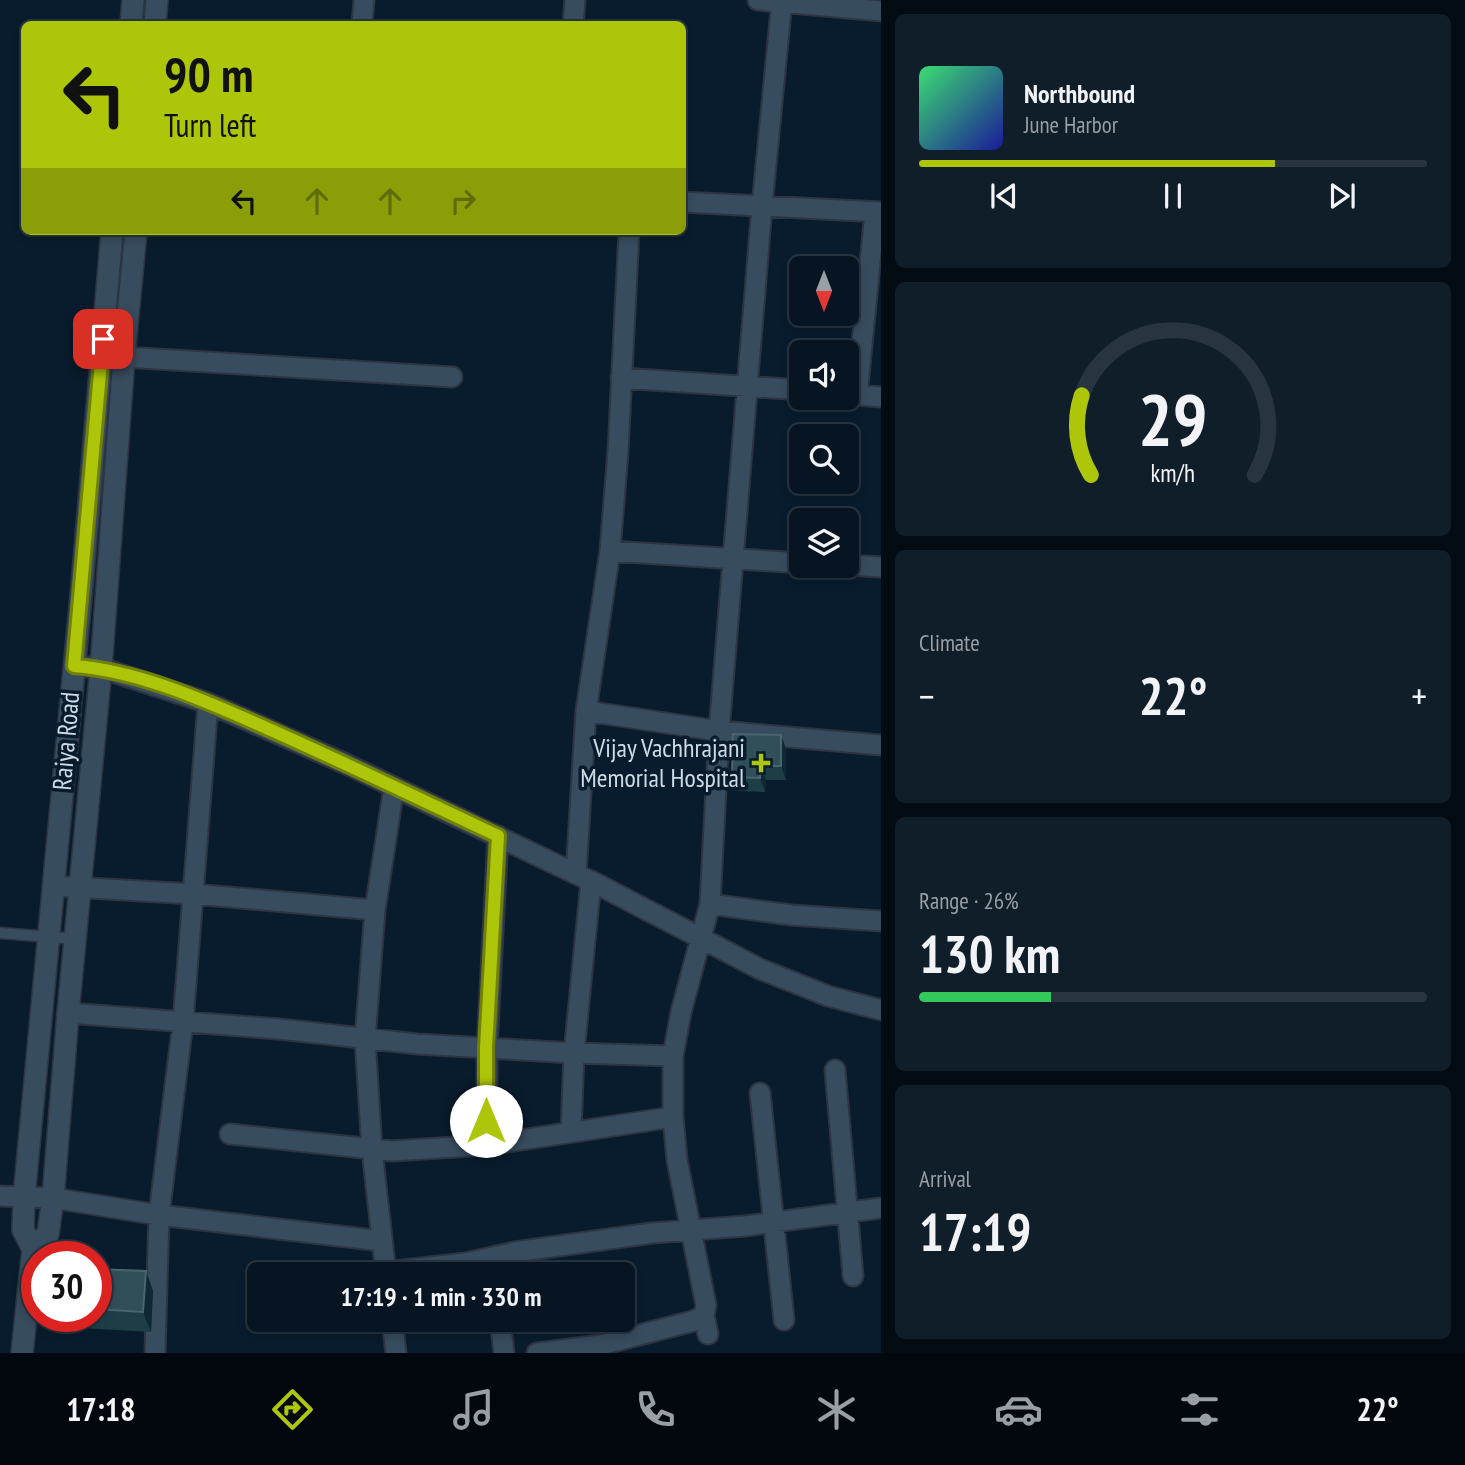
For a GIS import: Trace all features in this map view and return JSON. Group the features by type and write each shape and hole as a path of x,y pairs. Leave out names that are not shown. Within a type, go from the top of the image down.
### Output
{"street":[{"path":"131,21 133,0"},
{"path":"155,21 157,0"},
{"path":"362,21 364,0"},
{"path":"573,21 575,0"},
{"path":"758,0 880,11"},
{"path":"542,1353 601,1345 693,1321 706,1325 706,1305 677,1160 673,1117 673,1056 681,1012 710,904 719,731 762,206 782,1"},
{"path":"686,202 878,212 859,346"},
{"name":"Raiya Road","path":"29,1241 23,1230 24,1197 112,235"},
{"name":"Raiya Road","path":"41,1241 48,1234 53,1198 101,668 136,235"},
{"path":"571,1132 583,877 586,710 610,551 629,235"},
{"path":"124,357 452,377"},
{"path":"621,378 789,389"},
{"path":"859,396 880,397"},
{"path":"610,551 789,562"},
{"path":"859,566 880,567"},
{"path":"74,666 101,668 208,703 498,836 760,969 828,996 880,1010"},
{"path":"155,1353 159,1215 183,1022 208,703"},
{"path":"586,710 719,731 880,745"},
{"path":"385,1262 372,1150 365,1039 375,910 394,787"},
{"path":"486,1145 486,1048 498,836"},
{"path":"53,886 194,894 375,910"},
{"path":"710,904 791,915 880,921"},
{"path":"68,1013 486,1048 575,1054 673,1056"},
{"path":"835,1070 852,1276"},
{"path":"761,1093 784,1320"},
{"path":"230,1134 392,1151 486,1145 673,1117"},
{"path":"0,1196 53,1198 159,1215 382,1241"},
{"path":"512,1262 652,1233 774,1222 880,1208"},
{"name":"Raiya Road","path":"22,1353 24,1332"},
{"path":"393,1332 396,1353"},
{"path":"501,1332 504,1353"}],"lane":[{"path":"0,933 76,939"}],"building":[{"path":"733,734 781,735 781,766 761,766 760,778 732,777"},
{"path":"112,1270 146,1271 143,1312 112,1310"}],"place":[{"name":"Vijay Vachhrajani Memorial Hospital","path":"761,763"}],"route":[{"path":"103,339 74,666 101,668 208,703 344,763 498,836 486,1048 486,1121"}]}
